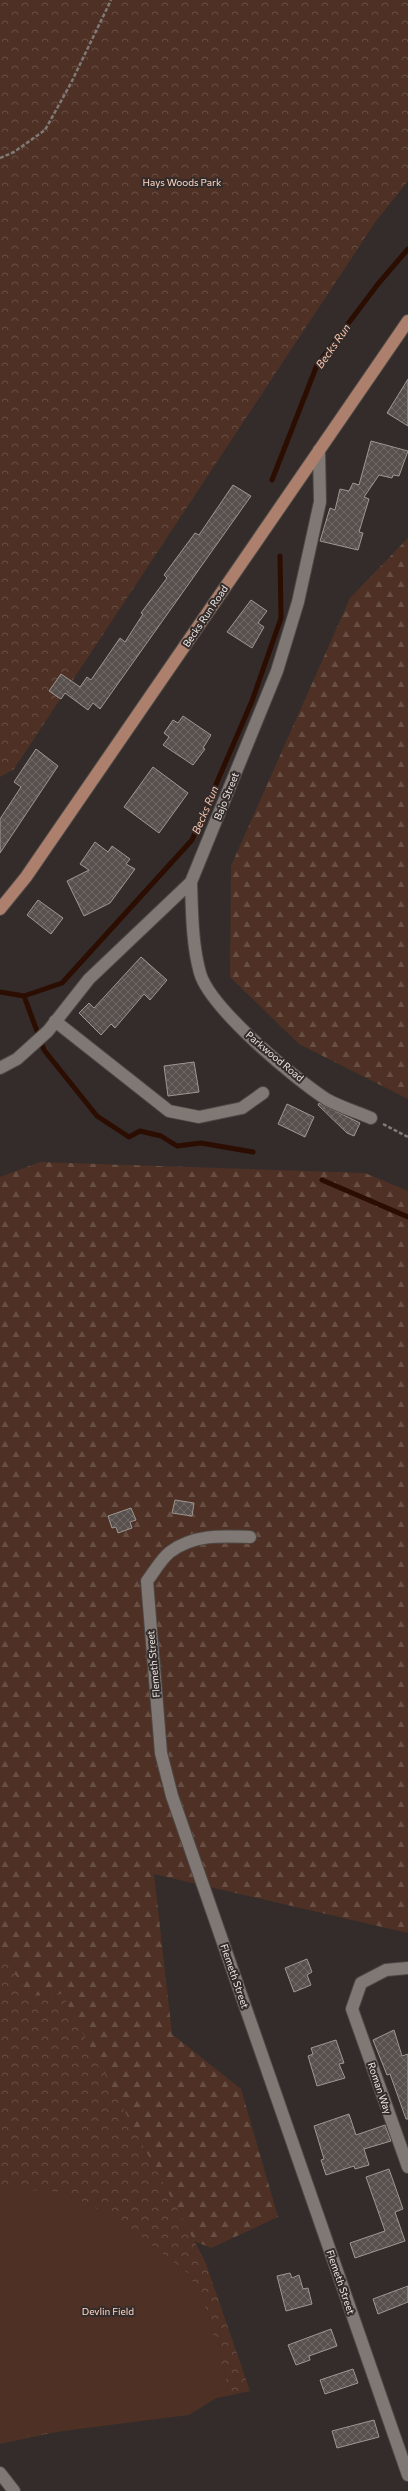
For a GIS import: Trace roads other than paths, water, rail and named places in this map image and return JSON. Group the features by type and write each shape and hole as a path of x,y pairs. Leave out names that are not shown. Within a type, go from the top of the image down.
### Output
{"main road":[{"name":"Becks Run Road","path":"0,909 26,877 408,321"}],"street":[{"name":"Bajo Street","path":"0,1068 31,1047 52,1026 89,979 191,882 277,671 298,602 320,502 319,450"},
{"name":"Parkwood Road","path":"191,882 194,936 201,974 217,1003 255,1043 327,1099 371,1118"},
{"path":"52,1026 169,1111 199,1117 242,1108 263,1094"},
{"name":"Flemeth Street","path":"250,1537 216,1536 188,1541 169,1552 147,1581 161,1753 172,1796 408,2475"},
{"name":"Roman Way","path":"408,1968 386,1970 361,1984 352,2009 408,2167"},
{"path":"0,2473 14,2491"}],"waterway":[{"name":"Becks Run","path":"272,480 317,365 378,284 408,249"},
{"name":"Becks Run","path":"0,992 24,996 62,983 192,840 252,701 281,618 280,556"},
{"path":"24,996 44,1050 97,1116 129,1137 140,1131 161,1136 177,1146 201,1143 253,1152"},
{"path":"322,1180 408,1217"}],"park label":[{"name":"Hays Woods Park","path":"182,182"},
{"name":"Devlin Field","path":"108,2311"}]}
